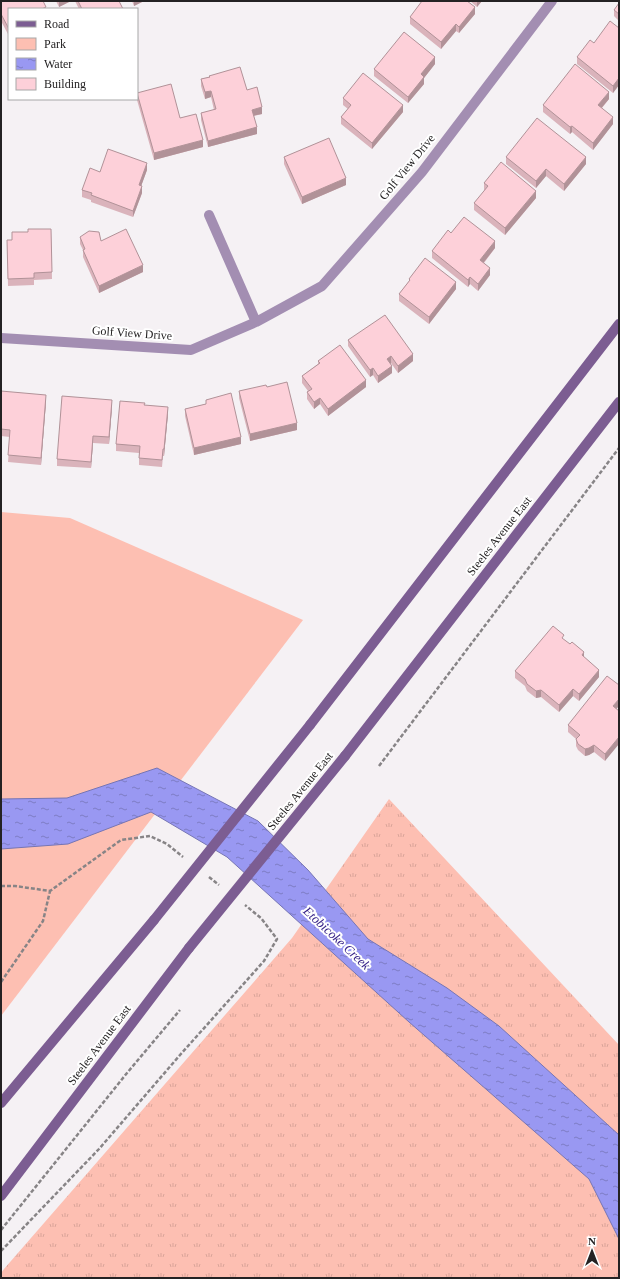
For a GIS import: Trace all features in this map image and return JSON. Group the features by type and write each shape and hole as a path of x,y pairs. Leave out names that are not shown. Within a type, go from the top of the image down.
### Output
{"main road":[{"path":"1,1103 154,920 310,725 619,324"},
{"name":"Steeles Avenue East","path":"1,1196 189,948 345,756 619,402"}],"street":[{"name":"Golf View Drive","path":"1,338 191,350 256,322 322,286 422,172 552,1"},
{"path":"209,215 256,322"}],"path":[{"path":"379,766 619,448"},
{"path":"1,982 43,921 50,891"},
{"path":"1,1230 122,1079 180,1010"}],"green space":[{"path":"1,512 70,518 303,620 1,1016"},
{"path":"389,799 619,1045 619,1278 1,1278 1,1273 4,1269 292,938"}],"water":[{"name":"Etobicoke Creek","path":"157,768 258,821 308,870 368,939 447,988 499,1026 619,1135 619,1239 589,1179 409,1022 227,857 151,812 68,844 1,849 1,799 67,798"}],"building":[{"path":"1,1 43,1 46,7 8,8 8,27 1,14"},
{"path":"78,1 119,1 122,8 82,8"},
{"path":"422,1 467,1 475,7 459,27 456,24 441,42 410,17"},
{"path":"619,3 619,14 614,10"},
{"path":"610,21 619,28 619,78 613,86 577,57 590,40 594,43"},
{"path":"404,32 435,57 421,74 424,77 408,97 374,69"},
{"path":"575,64 609,92 598,105 613,117 593,143 543,105"},
{"path":"240,67 247,90 257,87 262,107 252,110 257,127 208,141 201,113 216,109 211,91 205,92 201,79"},
{"path":"363,73 403,105 372,143 341,117 351,105 343,98"},
{"path":"171,84 180,118 196,114 203,140 154,153 138,93"},
{"path":"537,118 586,157 564,184 546,169 536,181 506,157"},
{"path":"329,138 346,178 302,197 284,157"},
{"path":"108,149 147,163 139,185 142,186 133,211 82,190 90,168 100,172"},
{"path":"501,162 536,191 505,228 474,203 488,186 484,183"},
{"path":"464,217 495,241 480,260 490,268 478,284 470,277 468,280 432,251 448,230 451,233"},
{"path":"28,229 51,229 52,272 34,273 34,278 8,279 7,240 12,240 12,232 28,232"},
{"path":"126,229 143,265 99,286 83,250 85,249 80,237 89,231 99,232 101,241"},
{"path":"425,258 456,282 429,317 399,294"},
{"path":"385,315 413,354 398,366 391,356 387,359 392,366 378,376 373,368 370,370 348,340"},
{"path":"340,345 366,380 328,409 320,398 314,402 307,392 312,389 302,376 320,363 318,361"},
{"path":"287,382 297,423 250,434 239,391 266,385 267,387"},
{"path":"1,391 46,395 41,458 8,455 10,430 1,429"},
{"path":"231,393 241,437 194,448 185,409 206,404 206,400"},
{"path":"62,396 112,400 109,437 93,436 91,462 57,459"},
{"path":"120,401 168,407 162,460 139,458 140,446 116,444"},
{"path":"553,626 564,635 562,638 570,644 572,642 584,652 582,655 599,670 579,694 573,689 559,705 541,690 536,691 515,671"},
{"path":"607,676 619,685 619,699 613,706 619,711 619,737 605,754 594,745 585,749 578,744 576,739 580,735 568,725"}]}
